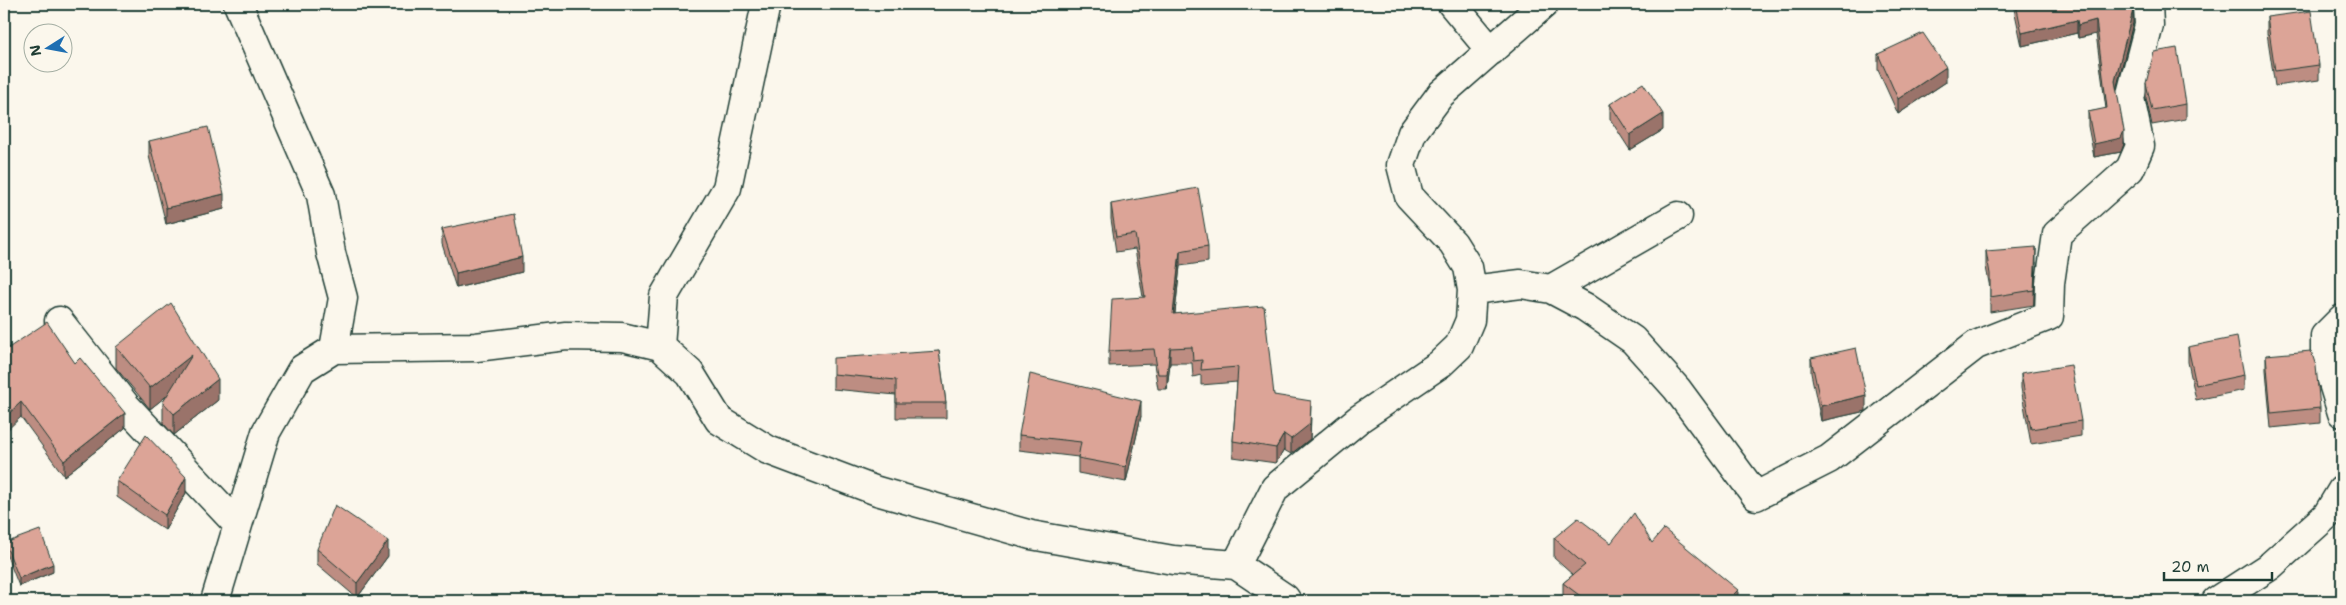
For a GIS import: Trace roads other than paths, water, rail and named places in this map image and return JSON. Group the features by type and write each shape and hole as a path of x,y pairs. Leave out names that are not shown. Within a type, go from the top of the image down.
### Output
{"street":[{"path":"238,4 321,195 331,253 343,298 334,349"},
{"path":"660,346 664,296 727,188 766,4"},
{"path":"1452,4 1491,51"},
{"path":"1236,565 1275,488 1359,419 1440,364 1459,346 1470,320 1472,290 1468,267 1453,243 1409,196 1401,165 1412,133 1441,94 1544,4"},
{"path":"1472,290 1521,284 1551,289 1585,307 1633,340 1677,388 1756,496 1829,459 1976,345 2048,316 2050,283 2058,234 2130,169 2140,146 2130,98 2150,25 2148,4"},
{"path":"1551,289 1678,216"},
{"path":"2342,319 2325,336 2325,357 2342,412"},
{"path":"59,321 126,406 237,524"},
{"path":"215,601 266,432 302,369 334,349 476,347 566,336 622,337 660,346 690,373 719,420 768,450 877,491 1032,535 1173,560 1236,565 1287,601"},
{"path":"2216,601 2270,566 2327,515 2342,490"}]}
